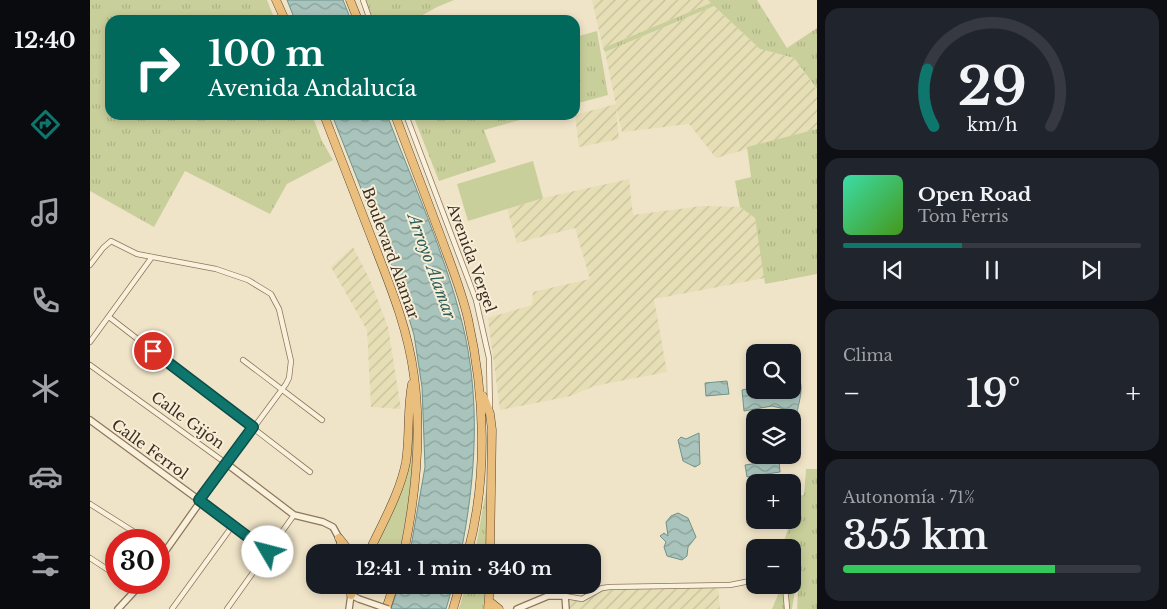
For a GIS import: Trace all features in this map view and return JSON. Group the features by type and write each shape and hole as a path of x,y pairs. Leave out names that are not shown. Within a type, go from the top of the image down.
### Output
{"highway":[{"path":"276,0 283,15"},
{"path":"350,0 356,15"},
{"name":"Boulevard Alamar","path":"326,120 393,293 404,329 414,375 418,455 415,491 405,544"},
{"path":"396,120 465,309 480,388 490,414 493,451 490,544"},
{"path":"371,544 399,486 406,463 409,401 414,375"},
{"path":"469,544 477,503 480,468 480,388"},
{"path":"340,538 344,544"},
{"path":"387,609 391,594"},
{"path":"453,609 457,594"},
{"path":"488,605 499,609"}],"street":[{"path":"363,0 368,15"},
{"name":"Avenida Vergel","path":"408,120 466,270 479,309 489,358 490,414"},
{"path":"90,266 103,248 111,241 137,254 216,268 248,280 271,294 279,309 291,370 289,378 199,500 170,544"},
{"path":"90,342 152,257"},
{"path":"109,317 310,472"},
{"path":"243,360 322,420"},
{"name":"Calle Gijón","path":"90,365 294,515"},
{"name":"Calle Ferrol","path":"90,420 268,552"},
{"path":"90,504 130,529"},
{"path":"227,609 294,515 333,527 340,538 341,544"},
{"path":"172,609 233,525"},
{"path":"90,558 105,568"},
{"path":"517,609 548,596 582,599 602,588 610,587 730,585 746,582"},
{"path":"118,609 133,594"},
{"path":"785,594 787,609"},
{"path":"348,609 351,595 387,609"},
{"path":"564,596 566,609"}],"shaded area":[{"path":"592,0 708,0 711,3 603,48"},
{"path":"714,6 760,49 794,58 817,90 817,129 716,158 689,124 622,132 616,108 619,139 579,147 576,120 580,120 580,114 616,104 605,52"},
{"path":"629,179 633,215 702,206 740,207 755,218 765,278 654,299 667,372 594,386 571,396 500,410 488,318 532,305 533,292 590,279 575,228 517,243 507,209 543,198"},
{"path":"353,247 370,280 388,327 401,409 371,407 367,330 331,267"},
{"path":"718,585 720,609 568,609 565,596 577,599 588,594 601,594 602,588"}],"green space":[{"path":"90,0 267,0 273,15 105,15 105,120 314,120 322,141 333,160 287,184 270,214 185,171 154,227 90,191"},
{"path":"363,0 454,0 423,15 368,15"},
{"path":"708,0 757,0 787,48 817,28 817,89 794,58 760,49 714,6 605,52 603,48 711,3"},
{"path":"597,31 608,95 580,103 580,36"},
{"path":"415,120 520,120 484,130 496,162 439,181"},
{"path":"817,129 817,274 765,284 755,218 740,207 735,181 751,177 747,147"},
{"path":"533,161 543,198 468,221 457,184"},
{"path":"413,398 413,479 401,544 375,544 410,457"},
{"path":"806,469 817,469 817,609 797,609 798,594 801,594 801,539 785,539 788,529 801,529 801,496 804,495"},
{"path":"487,485 486,544 476,544"},
{"path":"463,594 485,594 483,609 459,609"},
{"path":"778,594 794,594 792,609 772,609"}],"water":[{"path":"287,0 343,0 349,15 293,15"},
{"name":"Arroyo Alamar","path":"334,120 389,120 428,217 455,296 468,350 474,408 473,466 462,544 411,544 425,467 422,387 414,335 398,282"},
{"path":"727,381 729,394 706,396 705,383"},
{"path":"746,389 746,399 799,399 798,409 784,409 772,406 746,409 744,411 742,390"},
{"path":"699,433 700,464 695,467 683,461 678,440 681,437 686,439"},
{"path":"779,464 780,472 746,474 745,465"},
{"path":"678,513 688,518 696,537 688,547 687,556 682,560 667,556 664,547 666,542 660,536 664,533 668,536 666,522 671,516"},
{"path":"396,594 450,594 446,609 391,609"}],"route":[{"path":"153,351 253,427 199,500 268,552"}]}
